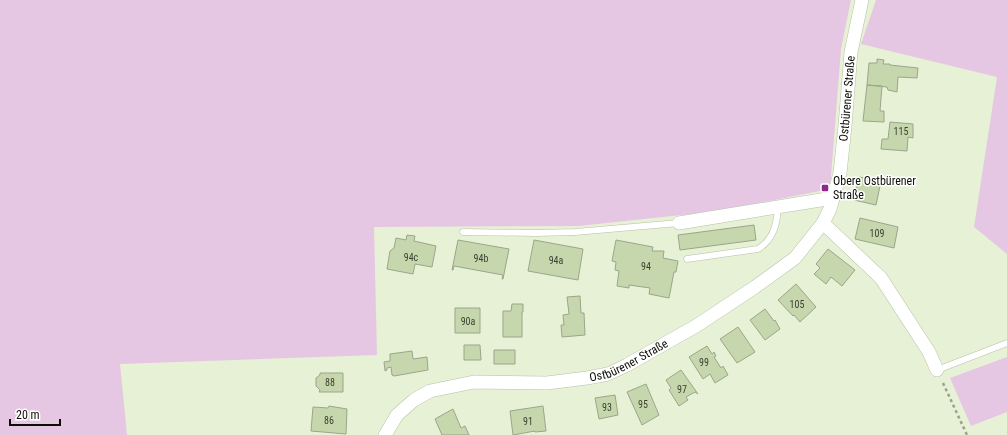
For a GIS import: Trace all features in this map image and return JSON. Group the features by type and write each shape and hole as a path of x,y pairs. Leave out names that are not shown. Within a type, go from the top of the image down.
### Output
{"street":[{"name":"Ostbürener Straße","path":"385,435 397,415 414,400 430,391 474,382 547,383 608,374 696,326 755,288 795,258 823,223 830,209 840,173 851,52 862,0"},
{"path":"680,223 833,198"},
{"path":"823,223 880,278 928,352 937,370"}],"lane":[{"path":"687,259 758,249 765,244 773,234 777,224 778,206"},
{"path":"462,232 575,232 680,223"},
{"path":"937,370 1007,343"}],"path":[{"path":"937,370 967,435"}],"shaded area":[{"path":"0,0 851,0 841,49 830,189 754,204 691,214 579,226 374,227 377,355 120,364 127,435 0,435"},
{"path":"876,0 1007,0 1007,254 974,227 997,77 861,44"},
{"path":"1007,357 1007,412 971,426 950,378"}],"building":[{"path":"877,59 884,60 883,64 918,68 917,78 898,77 897,92 888,90 887,87 867,85 869,63 877,63"},
{"path":"867,85 882,86 880,111 884,111 884,122 863,121"},
{"path":"890,122 913,124 913,138 908,137 907,151 881,149 882,139 888,139"},
{"path":"859,177 881,181 876,205 854,200"},
{"path":"860,218 898,227 894,248 855,239"},
{"path":"754,225 756,240 680,250 678,235"},
{"path":"407,235 415,236 414,241 436,246 432,267 415,264 413,274 387,269 390,251 394,248 396,238 406,240"},
{"path":"458,240 509,249 503,279 503,275 454,266 452,270"},
{"path":"534,240 583,249 578,280 528,271"},
{"path":"616,240 653,247 652,251 664,251 663,258 678,261 676,272 674,272 669,298 649,294 650,288 629,285 629,288 617,286 619,271 615,270 616,262 612,261"},
{"path":"828,249 855,270 842,286 831,277 826,284 814,274 820,268 816,264"},
{"path":"796,284 816,307 800,322 778,300"},
{"path":"580,296 581,313 584,313 585,335 562,337 561,325 564,325 563,315 569,314 567,297"},
{"path":"512,304 523,304 522,337 503,337 503,311 511,311"},
{"path":"455,308 480,308 480,333 455,333"},
{"path":"765,309 774,321 775,320 780,329 765,340 750,320"},
{"path":"738,327 755,352 737,363 720,339"},
{"path":"464,345 480,345 481,360 464,360"},
{"path":"707,346 712,354 714,352 716,356 714,357 721,368 723,366 728,375 715,383 710,374 703,379 689,357"},
{"path":"494,350 515,350 515,364 494,364"},
{"path":"412,351 413,359 427,357 428,370 394,376 392,375 391,367 387,368 385,371 384,362 390,361 390,354"},
{"path":"681,370 698,394 695,392 686,397 688,400 679,406 669,390 671,388 666,380"},
{"path":"320,373 343,373 343,392 319,392 320,390 316,386 316,378 320,375"},
{"path":"646,384 659,415 642,425 627,392"},
{"path":"615,395 618,415 599,419 595,398"},
{"path":"329,406 347,409 346,434 311,431 313,407 328,408"},
{"path":"543,406 546,431 535,431 513,435 510,411"},
{"path":"453,409 461,428 465,426 469,435 442,435 435,419"}],"place":[{"name":"Obere Ostbürener Straße","path":"825,188"}]}
